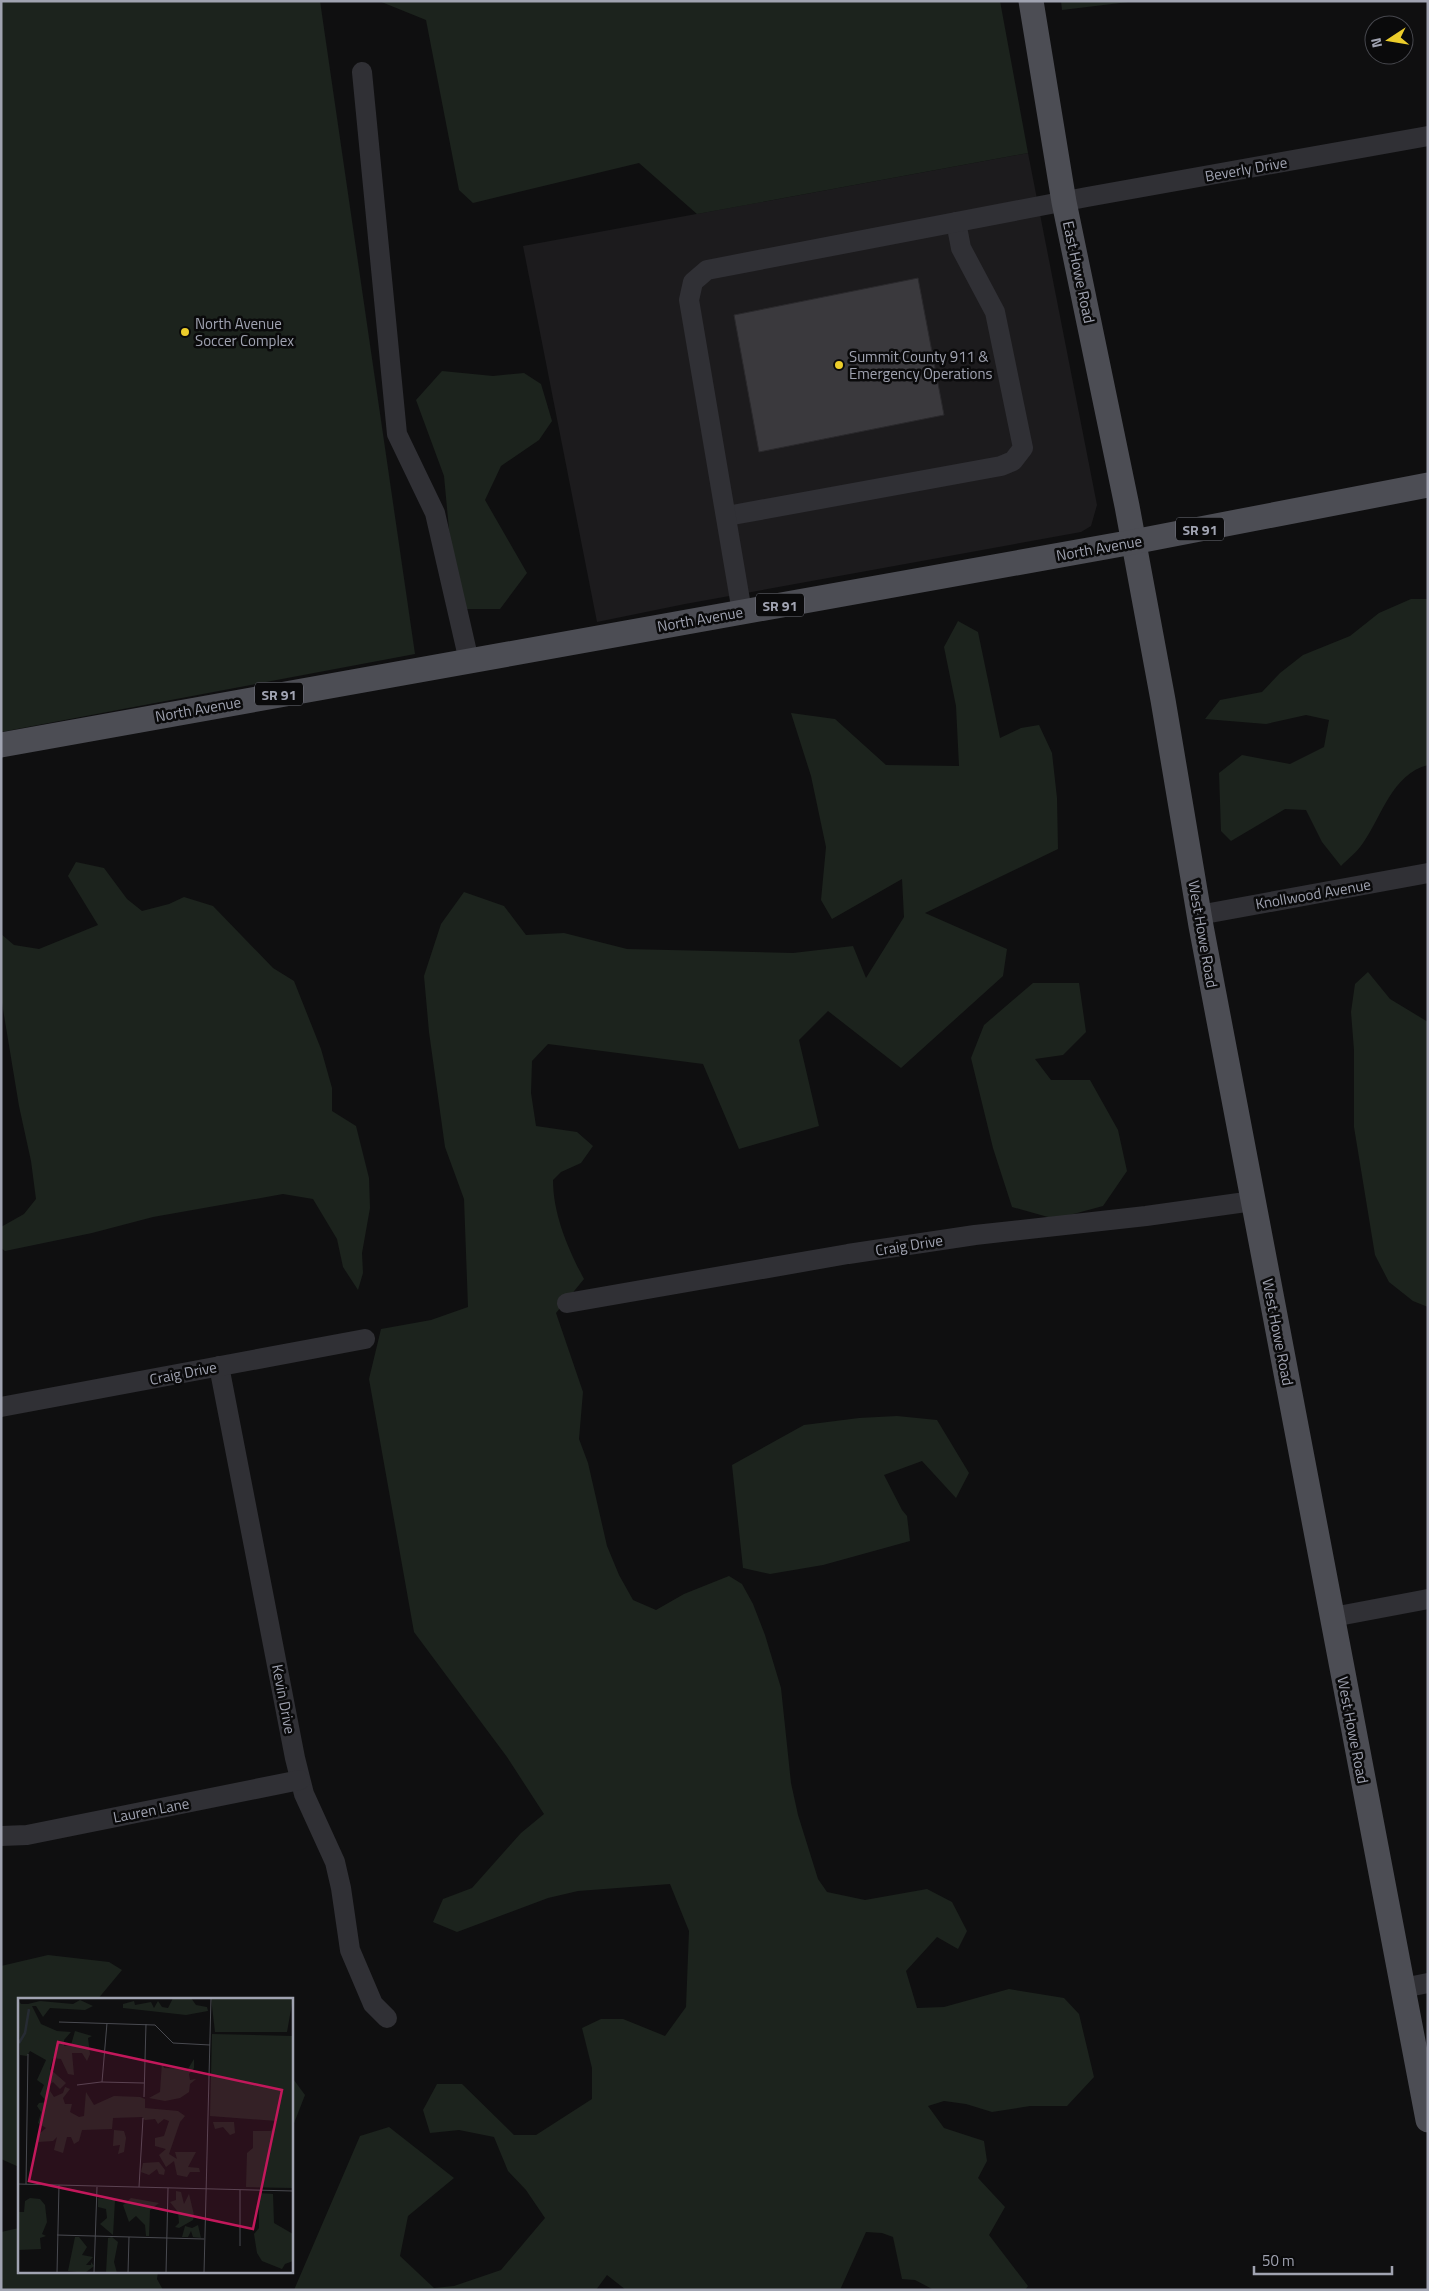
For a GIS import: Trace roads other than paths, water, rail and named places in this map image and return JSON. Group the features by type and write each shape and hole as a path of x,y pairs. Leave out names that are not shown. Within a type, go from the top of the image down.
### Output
{"main road":[{"name":"East Howe Road","path":"1031,1 1064,202 1133,542"},
{"name":"North Avenue","path":"1,745 1133,542 1428,485"},
{"name":"West Howe Road","path":"1133,542 1165,710 1199,915 1428,2120"}],"street":[{"path":"362,72 397,434 435,513 469,660"},
{"name":"Beverly Drive","path":"742,612 689,300 693,282 706,270 956,222 1428,136"},
{"path":"727,516 1002,466 1013,461 1023,448 995,312 960,248 956,222"},
{"name":"Knollwood Avenue","path":"1199,915 1428,873"},
{"name":"Craig Drive","path":"567,1303 799,1262 966,1236 1146,1216 1253,1201"},
{"name":"Craig Drive","path":"1,1407 365,1339"},
{"name":"Kevin Drive","path":"220,1366 300,1780 304,1794 335,1862 342,1888 350,1950 373,2004 387,2018"},
{"path":"1333,1617 1428,1599"},
{"name":"Lauren Lane","path":"1,1836 27,1835 300,1780"},
{"path":"1402,1988 1428,1983"}],"place":[{"name":"North Avenue Soccer Complex","path":"185,332"},
{"name":"Summit County 911 & Emergency Operations","path":"839,365"}]}
